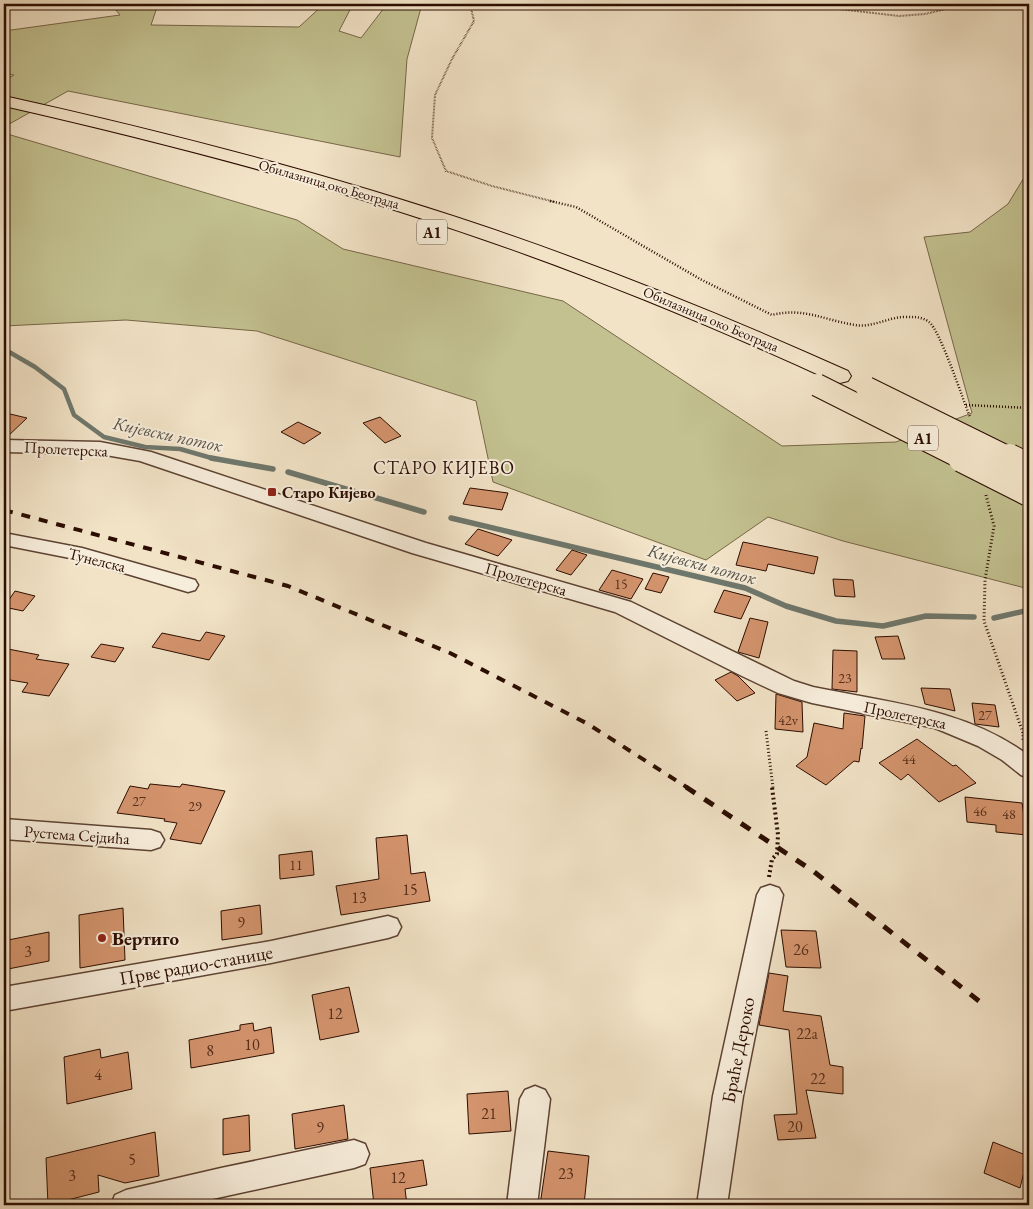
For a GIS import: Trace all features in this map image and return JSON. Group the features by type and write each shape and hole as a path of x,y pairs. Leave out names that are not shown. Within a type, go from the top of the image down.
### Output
{"highway":[{"name":"Обилазница око Београда","path":"4,101 59,113 290,172 470,228 651,294 751,336 840,376 1029,468"},
{"name":"Обилазница око Београда","path":"4,114 154,150 262,179 452,238 609,295 750,354 817,385 1029,492"}],"street":[{"name":"Пролетерска","path":"4,446 109,450 144,456 419,548 623,607 786,687 820,697 940,721 986,740 1025,765"},
{"name":"Тунелска","path":"4,539 82,554 188,585"},
{"name":"Рустема Сејдића","path":"4,829 151,840"},
{"name":"Браће Дероко","path":"712,1205 728,1096 770,895"},
{"name":"Прве радио-станице","path":"4,999 277,951 388,927"},
{"path":"522,1205 535,1099"},
{"path":"126,1205 354,1154"}],"path":[{"path":"470,4 474,21 435,95 432,138 446,171 492,186 576,207 700,280 772,315 786,311 800,312 857,326 902,317 920,317 930,323 938,336 973,423"},
{"path":"796,4 899,16 924,14 967,4"},
{"path":"1022,4 1029,6"},
{"path":"966,406 1029,408"},
{"path":"984,487 994,526 985,580 984,621 1023,733 1025,765"},
{"path":"766,731 778,835 776,854 772,859 769,871 770,895"}],"shaded area":[{"path":"111,4 158,4 151,25 299,27 324,4 353,4 339,31 361,38 387,4 422,4 407,59 400,157 68,91 4,127 4,81 14,75 4,74 4,31 120,15"},
{"path":"4,133 297,220 343,249 563,301 782,446 896,442 972,413 924,237 970,232 1008,204 1025,176 1029,175 1029,589 843,541 768,517 706,560 493,482 476,401 257,331 126,320 4,326"}],"building":[{"path":"10,414 27,418 4,438 4,420"},
{"path":"380,417 401,436 385,443 363,423"},
{"path":"298,422 321,433 304,444 281,432"},
{"path":"470,488 508,493 502,510 463,504"},
{"path":"478,529 512,540 498,556 465,544"},
{"path":"743,542 818,557 814,574 768,564 766,571 736,565"},
{"path":"572,550 587,555 571,575 556,570"},
{"path":"612,570 643,579 631,599 599,590"},
{"path":"653,573 669,577 661,593 645,589"},
{"path":"833,579 853,580 855,597 835,596"},
{"path":"724,590 751,597 741,619 714,612"},
{"path":"15,591 35,596 23,611 4,607"},
{"path":"750,618 768,622 759,658 738,652"},
{"path":"206,632 225,636 209,660 152,647 162,633 200,641"},
{"path":"898,636 905,659 882,659 875,637"},
{"path":"101,644 124,648 115,662 91,657"},
{"path":"8,649 39,655 36,659 69,664 49,696 22,692 28,683 4,679 4,655"},
{"path":"833,650 857,651 857,692 832,689"},
{"path":"731,672 738,676 755,693 737,701 715,680"},
{"path":"921,688 950,689 955,711 925,704"},
{"path":"776,694 802,702 803,732 775,729"},
{"path":"972,703 995,705 999,727 975,724"},
{"path":"844,713 865,716 859,762 854,761 826,785 796,766 807,757 814,723 843,729"},
{"path":"917,739 953,766 956,765 976,783 939,802 908,774 901,780 879,763"},
{"path":"150,784 180,787 182,784 225,791 201,844 170,839 177,823 164,821 165,819 117,813 130,786 148,789"},
{"path":"965,797 1022,803 1027,835 996,832 996,825 967,822"},
{"path":"407,835 411,874 425,872 430,901 341,915 336,886 379,879 376,838"},
{"path":"312,851 314,875 280,879 279,855"},
{"path":"260,905 262,934 222,940 221,911"},
{"name":"Вертиго","path":"123,908 125,960 80,968 79,915"},
{"path":"781,930 816,931 821,968 786,967"},
{"path":"49,932 49,961 8,969 8,940"},
{"path":"769,973 788,976 783,1011 821,1016 830,1065 843,1067 843,1094 806,1090 816,1138 778,1140 774,1115 797,1114 789,1030 759,1025"},
{"path":"349,987 359,1032 320,1040 312,995"},
{"path":"253,1023 254,1031 271,1027 274,1053 191,1068 189,1040 240,1030 240,1025"},
{"path":"100,1049 101,1058 128,1052 132,1089 67,1104 64,1057"},
{"path":"508,1091 511,1131 469,1134 467,1094"},
{"path":"344,1105 348,1139 295,1149 292,1114"},
{"path":"249,1115 250,1151 223,1155 223,1119"},
{"path":"155,1132 159,1176 125,1183 98,1175 99,1192 48,1205 46,1158"},
{"path":"993,1142 1028,1156 1020,1188 984,1173"},
{"path":"548,1151 589,1156 584,1205 540,1205"},
{"path":"423,1160 427,1185 405,1189 407,1205 374,1205 370,1168"}],"waterway":[{"name":"Кијевски поток","path":"4,349 35,367 64,389 74,415 104,437 145,447 180,449 212,458"},
{"name":"Кијевски поток","path":"212,458 273,469"},
{"name":"Кијевски поток","path":"288,472 424,512"},
{"name":"Кијевски поток","path":"451,518 745,588 786,606 836,621 883,626 926,616 974,617"},
{"name":"Кијевски поток","path":"994,618 1029,610"}],"railway":[{"path":"4,510 288,586 450,653 588,724 688,788"},
{"path":"686,787 813,871 979,1001"}],"place":[{"name":"Старо Кијево","path":"272,492"},
{"name":"Вертиго","path":"102,938"}],"district":[{"name":"СТАРО КИЈЕВО","path":"444,467"}]}
